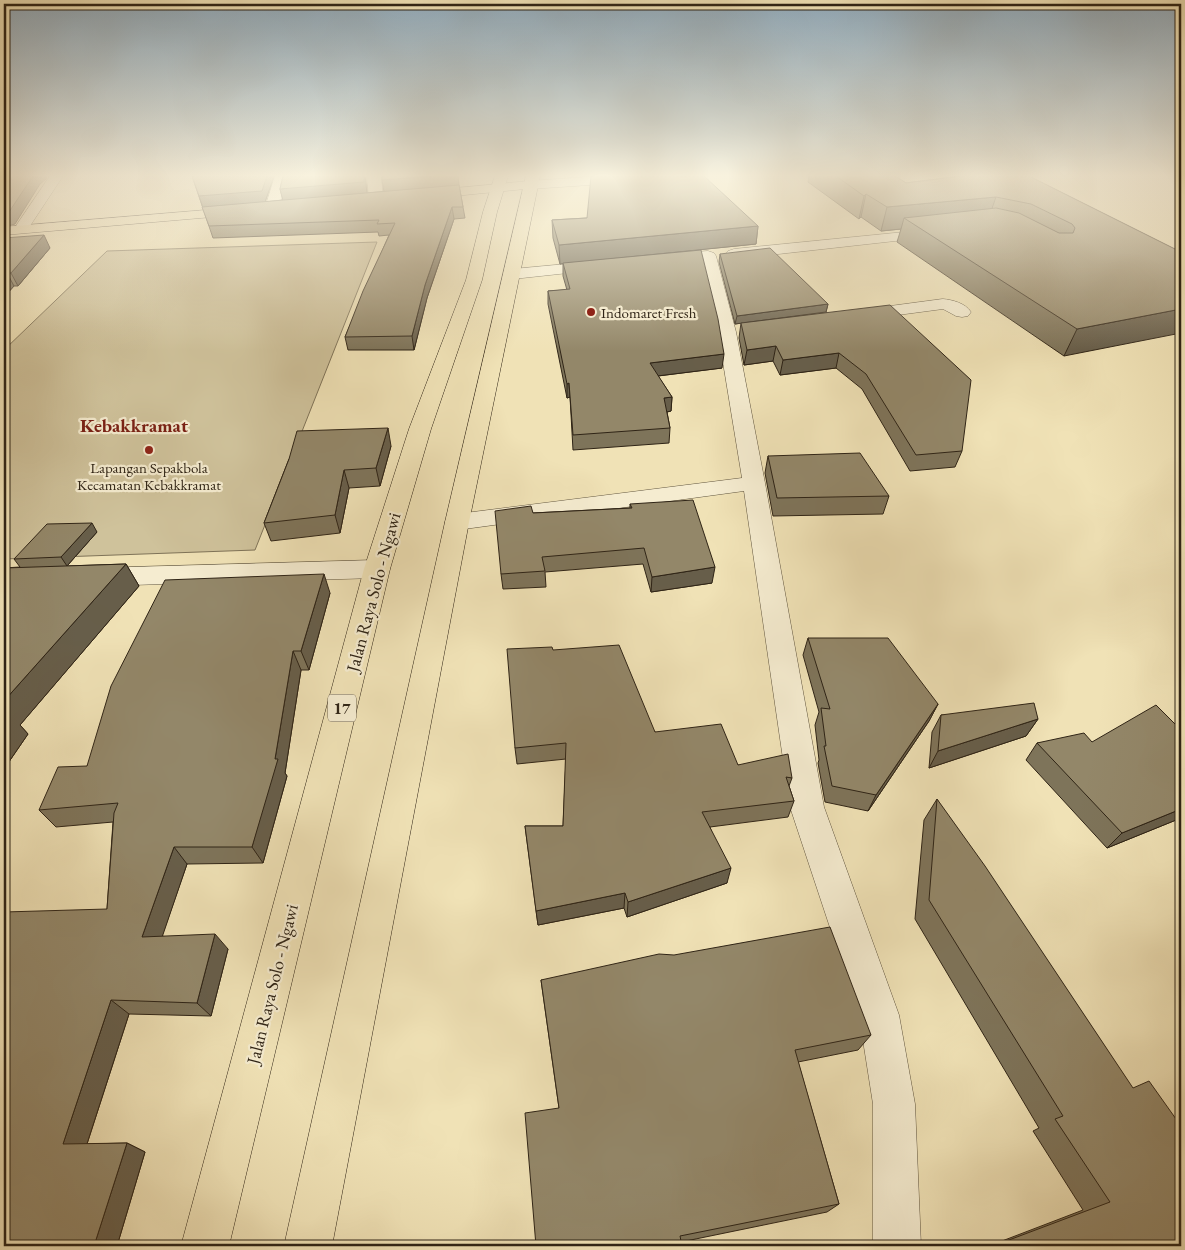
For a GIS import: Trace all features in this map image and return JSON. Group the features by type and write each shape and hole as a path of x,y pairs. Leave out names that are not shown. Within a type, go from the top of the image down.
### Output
{"main road":[{"name":"Jalan Raya Solo - Ngawi","path":"205,1246 377,568 420,429 474,280 485,234"},
{"path":"308,1246 457,522 514,274 515,234"}],"street":[{"path":"514,274 919,234"},
{"path":"708,256 737,331 754,482 807,807 879,1015 894,1104 897,1246"},
{"path":"845,317 943,304 962,312"},
{"path":"457,522 754,482"},
{"path":"72,577 377,568"}],"shaded area":[{"name":"Lapangan Sepakbola Kecamatan Kebakkramat","path":"377,242 255,550 4,559 4,350 107,251"}],"building":[{"path":"390,234 443,234 425,285 412,336 345,337 363,291"},
{"path":"556,234 671,234 559,245"},
{"path":"929,234 1146,234 1181,252 1181,309 1077,329"},
{"path":"44,235 11,273 7,273 4,277 4,238"},
{"path":"770,248 828,304 737,316 720,254"},
{"path":"701,250 718,319 724,354 650,363 672,397 664,398 670,428 573,435 569,383 567,384 548,291 570,289 563,263"},
{"path":"890,305 971,380 962,451 916,455 866,374 839,353 783,360 776,346 747,350 741,323"},
{"path":"388,428 376,468 344,470 335,515 264,523 289,459 297,431"},
{"path":"860,453 889,496 777,498 768,456"},
{"path":"693,500 715,567 652,577 644,548 542,557 545,571 501,574 495,511 531,506 533,513 632,508 630,504"},
{"path":"92,523 61,557 14,559 47,524"},
{"path":"126,564 4,701 4,568"},
{"path":"324,574 301,651 293,651 275,759 278,759 252,847 174,847 142,937 215,934 197,1003 111,1000 63,1144 127,1143 94,1246 4,1246 4,912 107,909 114,813 118,803 39,810 58,767 87,766 111,686 165,580"},
{"path":"808,638 888,638 938,704 876,795 832,786 824,746 826,746 821,708 830,709"},
{"path":"619,645 655,732 721,724 738,765 788,754 792,778 786,777 794,801 702,812 731,868 628,902 625,893 536,911 525,826 563,826 566,743 515,748 507,649 552,647 553,650"},
{"path":"1034,703 1038,719 938,751 941,715"},
{"path":"1156,705 1181,730 1181,809 1122,833 1037,743 1084,733 1092,742"},
{"path":"4,713 9,713 4,721"},
{"path":"937,799 985,866 1133,1088 1149,1081 1181,1126 1181,1246 993,1246 1110,1202 1055,1119 1063,1116 929,900"},
{"path":"830,927 871,1035 795,1050 839,1204 680,1236 682,1246 536,1246 525,1113 559,1108 541,980 659,954 674,955"}],"place":[{"name":"Indomaret Fresh","path":"591,312"},
{"name":"Lapangan Sepakbola Kecamatan Kebakkramat","path":"149,450"}],"district":[{"name":"Kebakkramat","path":"134,425"}]}
